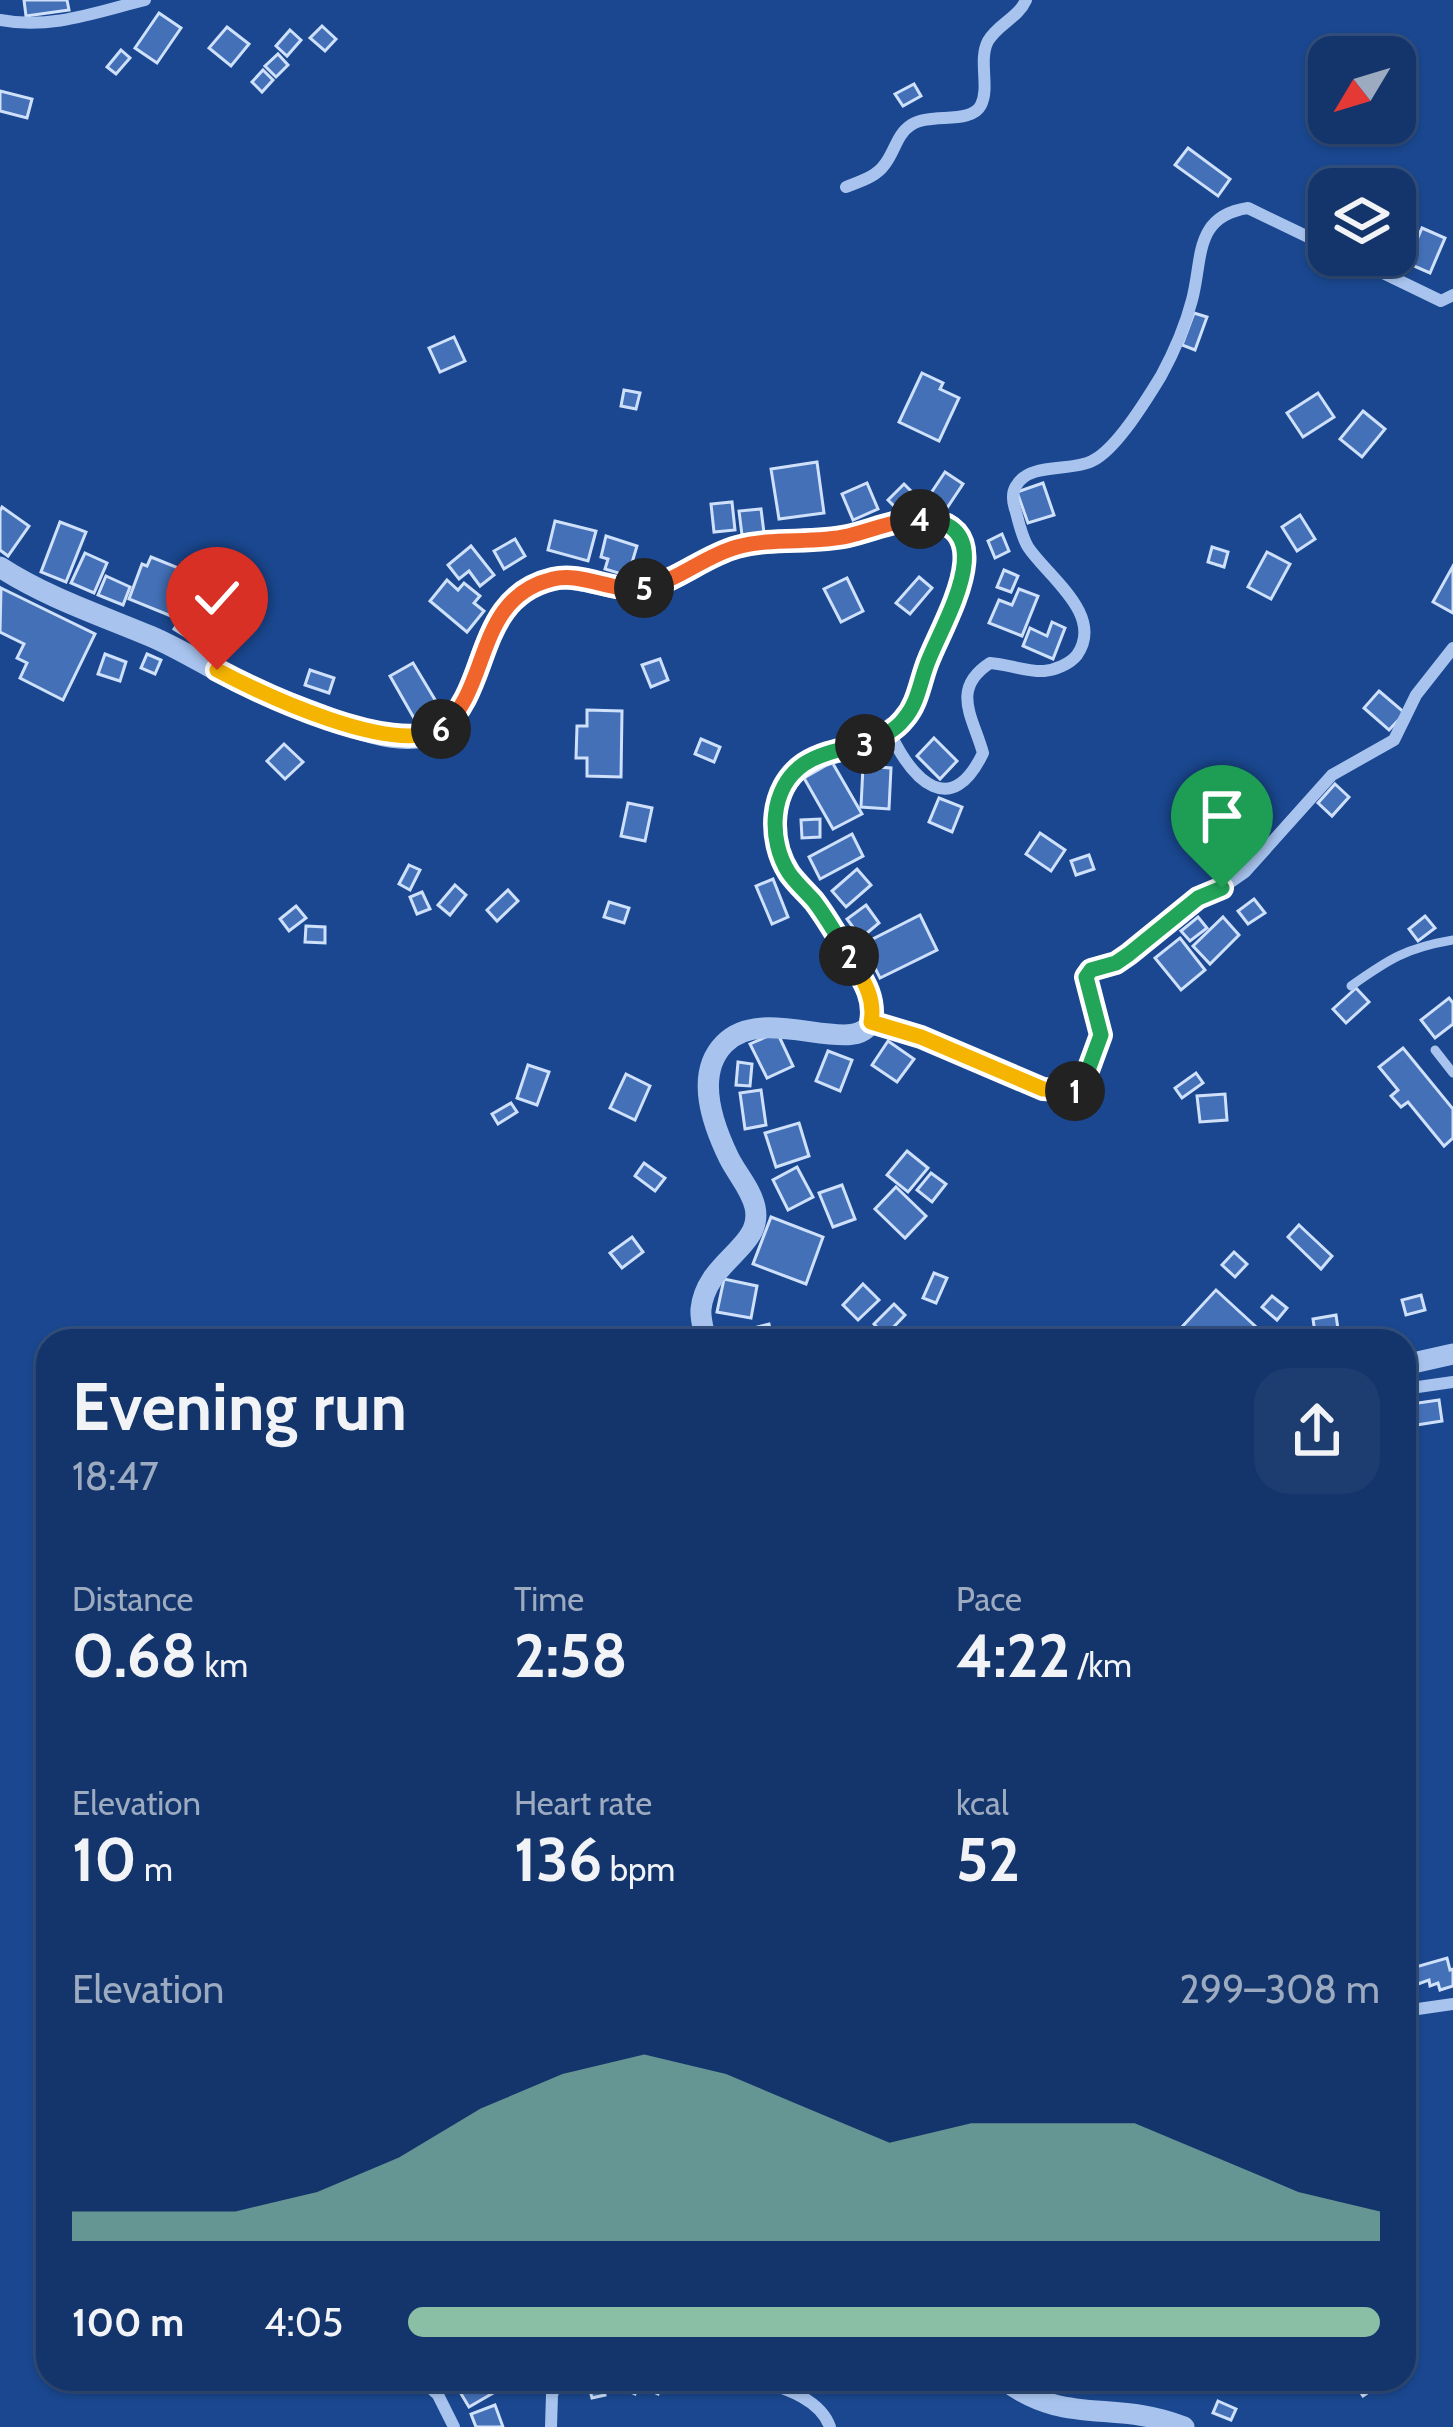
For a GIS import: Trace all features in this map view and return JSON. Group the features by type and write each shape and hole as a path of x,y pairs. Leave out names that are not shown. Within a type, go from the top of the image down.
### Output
{"street":[{"path":"0,20 56,23 145,0"},
{"path":"846,188 884,166 901,134 912,124 975,112 982,103 986,44 1021,11 1026,0"},
{"path":"890,733 920,778 940,789 957,788 972,776 982,753 966,699 977,672 990,663 1045,670 1076,657 1084,625 1071,599 1025,542 1013,503 1016,483 1038,471 1094,461 1106,452 1150,394 1176,349 1191,303 1201,242 1209,230 1236,210 1248,208 1308,237"},
{"path":"1389,276 1441,301 1453,296"},
{"path":"0,567 253,688 356,728 415,738 436,733 460,711 492,629 533,586 564,577 636,590 669,582 736,548 845,537 913,519 941,520 951,526 964,549 966,565 916,702 890,733 825,754 794,772 776,812 778,850 790,873 830,922 870,993 873,1012 871,1022 845,1037 795,1028 746,1028 726,1041 716,1055 708,1093 711,1112 757,1212 745,1244 709,1281 700,1315 703,1329"},
{"path":"871,1022 921,1037 1043,1089 1074,1091 1083,1084 1101,1035 1087,988 1091,970 1116,963 1198,898 1245,872 1332,776 1394,740 1417,695 1453,648"},
{"path":"1416,1362 1453,1354"},
{"path":"1416,1387 1453,1382"},
{"path":"1416,2010 1453,2005"},
{"path":"434,2391 454,2427"},
{"path":"550,2427 554,2391"},
{"path":"790,2391 817,2406 830,2427"},
{"path":"1016,2391 1035,2408 1069,2418 1160,2419 1184,2427"}],"lane":[{"path":"1351,986 1394,956 1453,940"},
{"path":"1436,1050 1453,1073"}],"building":[{"path":"24,0 67,0 69,10 26,16"},
{"path":"159,13 181,28 157,63 135,48"},
{"path":"322,26 336,39 325,51 310,38"},
{"path":"227,27 249,44 231,66 209,48"},
{"path":"290,30 301,40 287,56 276,46"},
{"path":"121,50 130,58 116,74 107,67"},
{"path":"278,54 288,65 276,77 265,66"},
{"path":"263,70 273,80 262,92 252,82"},
{"path":"914,84 921,96 903,106 895,94"},
{"path":"0,91 32,99 27,118 0,111"},
{"path":"1188,148 1230,179 1218,196 1175,165"},
{"path":"1422,228 1445,238 1430,273 1416,267 1416,242"},
{"path":"1194,313 1207,317 1195,350 1182,345"},
{"path":"454,337 465,361 440,372 429,348"},
{"path":"922,373 959,398 939,441 899,422"},
{"path":"624,390 640,393 636,409 621,406"},
{"path":"1318,393 1334,417 1303,437 1287,413"},
{"path":"1363,411 1385,429 1362,457 1340,439"},
{"path":"817,462 824,513 779,519 771,469"},
{"path":"945,472 963,484 945,511 927,499"},
{"path":"867,483 878,509 853,520 842,494"},
{"path":"1043,483 1054,515 1028,523 1017,492"},
{"path":"904,484 916,496 900,512 888,500"},
{"path":"732,502 735,530 714,532 711,504"},
{"path":"2,507 29,526 8,556 0,550"},
{"path":"761,509 764,533 742,535 739,511"},
{"path":"1300,515 1315,539 1297,551 1282,527"},
{"path":"555,521 596,531 588,561 548,550"},
{"path":"60,522 86,532 66,582 41,572"},
{"path":"1002,534 1009,551 995,558 988,541"},
{"path":"606,536 637,546 628,576 605,569 608,559 601,557"},
{"path":"515,539 525,556 504,569 494,551"},
{"path":"471,546 494,575 480,586 469,571 459,579 448,565"},
{"path":"1212,547 1228,552 1224,567 1208,562"},
{"path":"1267,552 1290,564 1271,599 1248,587"},
{"path":"85,553 107,563 94,593 71,583"},
{"path":"151,557 181,569 178,578 185,581 171,616 129,599 142,564 147,566"},
{"path":"1453,566 1453,613 1433,602"},
{"path":"1004,570 1018,576 1011,592 997,587"},
{"path":"106,576 130,587 123,605 98,595"},
{"path":"919,577 932,588 910,614 896,603"},
{"path":"847,578 863,611 841,622 824,589"},
{"path":"447,580 458,590 464,583 480,596 474,603 484,611 467,632 430,601"},
{"path":"1,588 95,634 63,700 20,678 27,663 17,658 24,644 0,632"},
{"path":"1019,589 1038,596 1022,636 989,623 999,600 1012,605"},
{"path":"215,596 229,604 221,617 207,608"},
{"path":"183,616 209,634 201,646 174,629"},
{"path":"1052,622 1065,628 1053,659 1023,646 1030,628 1047,636"},
{"path":"105,654 126,662 120,681 98,674"},
{"path":"147,654 161,660 155,674 141,668"},
{"path":"660,659 668,680 651,687 642,665"},
{"path":"413,663 443,713 419,727 390,676"},
{"path":"310,670 334,678 329,693 305,685"},
{"path":"1379,691 1405,713 1389,730 1364,708"},
{"path":"587,710 622,711 621,777 587,776 587,758 576,758 577,726 587,726"},
{"path":"934,738 957,761 940,779 917,756"},
{"path":"701,739 720,747 714,762 695,754"},
{"path":"284,744 303,762 285,779 267,761"},
{"path":"832,762 862,814 833,829 804,778"},
{"path":"863,766 891,768 889,809 861,807"},
{"path":"1335,784 1349,797 1332,816 1318,803"},
{"path":"939,798 962,807 952,832 929,822"},
{"path":"628,803 652,808 645,841 621,836"},
{"path":"820,819 820,837 802,838 801,820"},
{"path":"1040,833 1065,850 1051,871 1026,854"},
{"path":"852,834 863,856 820,879 809,857"},
{"path":"1089,855 1094,869 1076,875 1071,861"},
{"path":"409,865 420,870 410,890 399,884"},
{"path":"857,869 871,885 846,907 832,891"},
{"path":"773,879 788,917 772,924 756,886"},
{"path":"455,885 466,895 450,915 438,905"},
{"path":"508,890 518,901 497,921 487,910"},
{"path":"422,892 430,909 417,914 410,897"},
{"path":"1254,899 1265,913 1248,924 1238,911"},
{"path":"609,902 629,908 624,923 604,917"},
{"path":"866,905 879,923 861,938 847,919"},
{"path":"296,906 306,918 289,931 280,919"},
{"path":"920,915 937,950 880,978 863,944"},
{"path":"1425,916 1435,928 1418,941 1409,929"},
{"path":"1198,917 1207,928 1190,941 1181,931"},
{"path":"1223,917 1239,935 1210,964 1193,946"},
{"path":"306,926 325,927 325,943 305,942"},
{"path":"1180,938 1205,970 1181,990 1155,958"},
{"path":"1356,988 1369,1002 1346,1023 1333,1009"},
{"path":"1449,998 1453,1024 1435,1038 1421,1020"},
{"path":"777,1032 793,1066 767,1078 750,1044"},
{"path":"888,1041 914,1059 897,1082 872,1065"},
{"path":"1403,1048 1453,1109 1453,1138 1444,1146 1408,1102 1401,1107 1391,1096 1398,1090 1379,1067"},
{"path":"828,1051 852,1060 840,1091 816,1081"},
{"path":"738,1062 752,1064 750,1086 736,1085"},
{"path":"528,1065 549,1072 537,1105 517,1098"},
{"path":"1196,1073 1203,1083 1182,1098 1175,1088"},
{"path":"626,1074 650,1086 635,1120 610,1108"},
{"path":"761,1090 766,1125 745,1129 740,1093"},
{"path":"1225,1094 1227,1120 1200,1122 1197,1096"},
{"path":"511,1103 517,1112 498,1124 492,1114"},
{"path":"799,1123 809,1156 776,1167 765,1133"},
{"path":"907,1151 928,1168 908,1192 887,1175"},
{"path":"644,1163 665,1178 655,1191 635,1176"},
{"path":"797,1167 813,1197 788,1210 773,1180"},
{"path":"931,1173 946,1184 932,1202 917,1190"},
{"path":"842,1185 855,1219 833,1227 819,1193"},
{"path":"896,1187 926,1216 905,1238 875,1209"},
{"path":"771,1217 823,1237 806,1284 753,1264"},
{"path":"1299,1225 1332,1256 1321,1269 1288,1237"},
{"path":"632,1237 643,1252 622,1268 610,1253"},
{"path":"1234,1252 1247,1264 1235,1277 1222,1265"},
{"path":"934,1273 947,1278 936,1303 923,1298"},
{"path":"724,1279 757,1286 751,1318 717,1312"},
{"path":"863,1284 879,1300 858,1320 843,1305"},
{"path":"1216,1290 1258,1329 1180,1329"},
{"path":"1421,1295 1425,1310 1406,1315 1402,1300"},
{"path":"1272,1296 1287,1308 1277,1320 1262,1307"},
{"path":"894,1304 905,1315 892,1329 874,1324"},
{"path":"1336,1315 1338,1329 1314,1329 1313,1319"},
{"path":"1439,1400 1442,1421 1416,1425 1416,1403"},
{"path":"1447,1958 1453,1986 1440,1990 1438,1983 1430,1986 1429,1980 1416,1985 1416,1967"},
{"path":"459,2391 497,2391 469,2407"},
{"path":"1218,2401 1236,2409 1231,2420 1213,2413"},
{"path":"495,2405 503,2427 476,2427 471,2414"}],"route":[{"path":"217,670 356,728 402,738 427,736 460,711 492,629 533,586 564,577 636,590 669,582 736,548 845,537 897,521 941,520 958,535 966,565 916,702 890,733 825,754 794,772 776,812 778,850 790,873 830,922 870,993 871,1022 921,1037 1043,1089 1074,1091 1083,1084 1101,1035 1087,988 1091,970 1116,963 1198,898 1222,888"}]}
